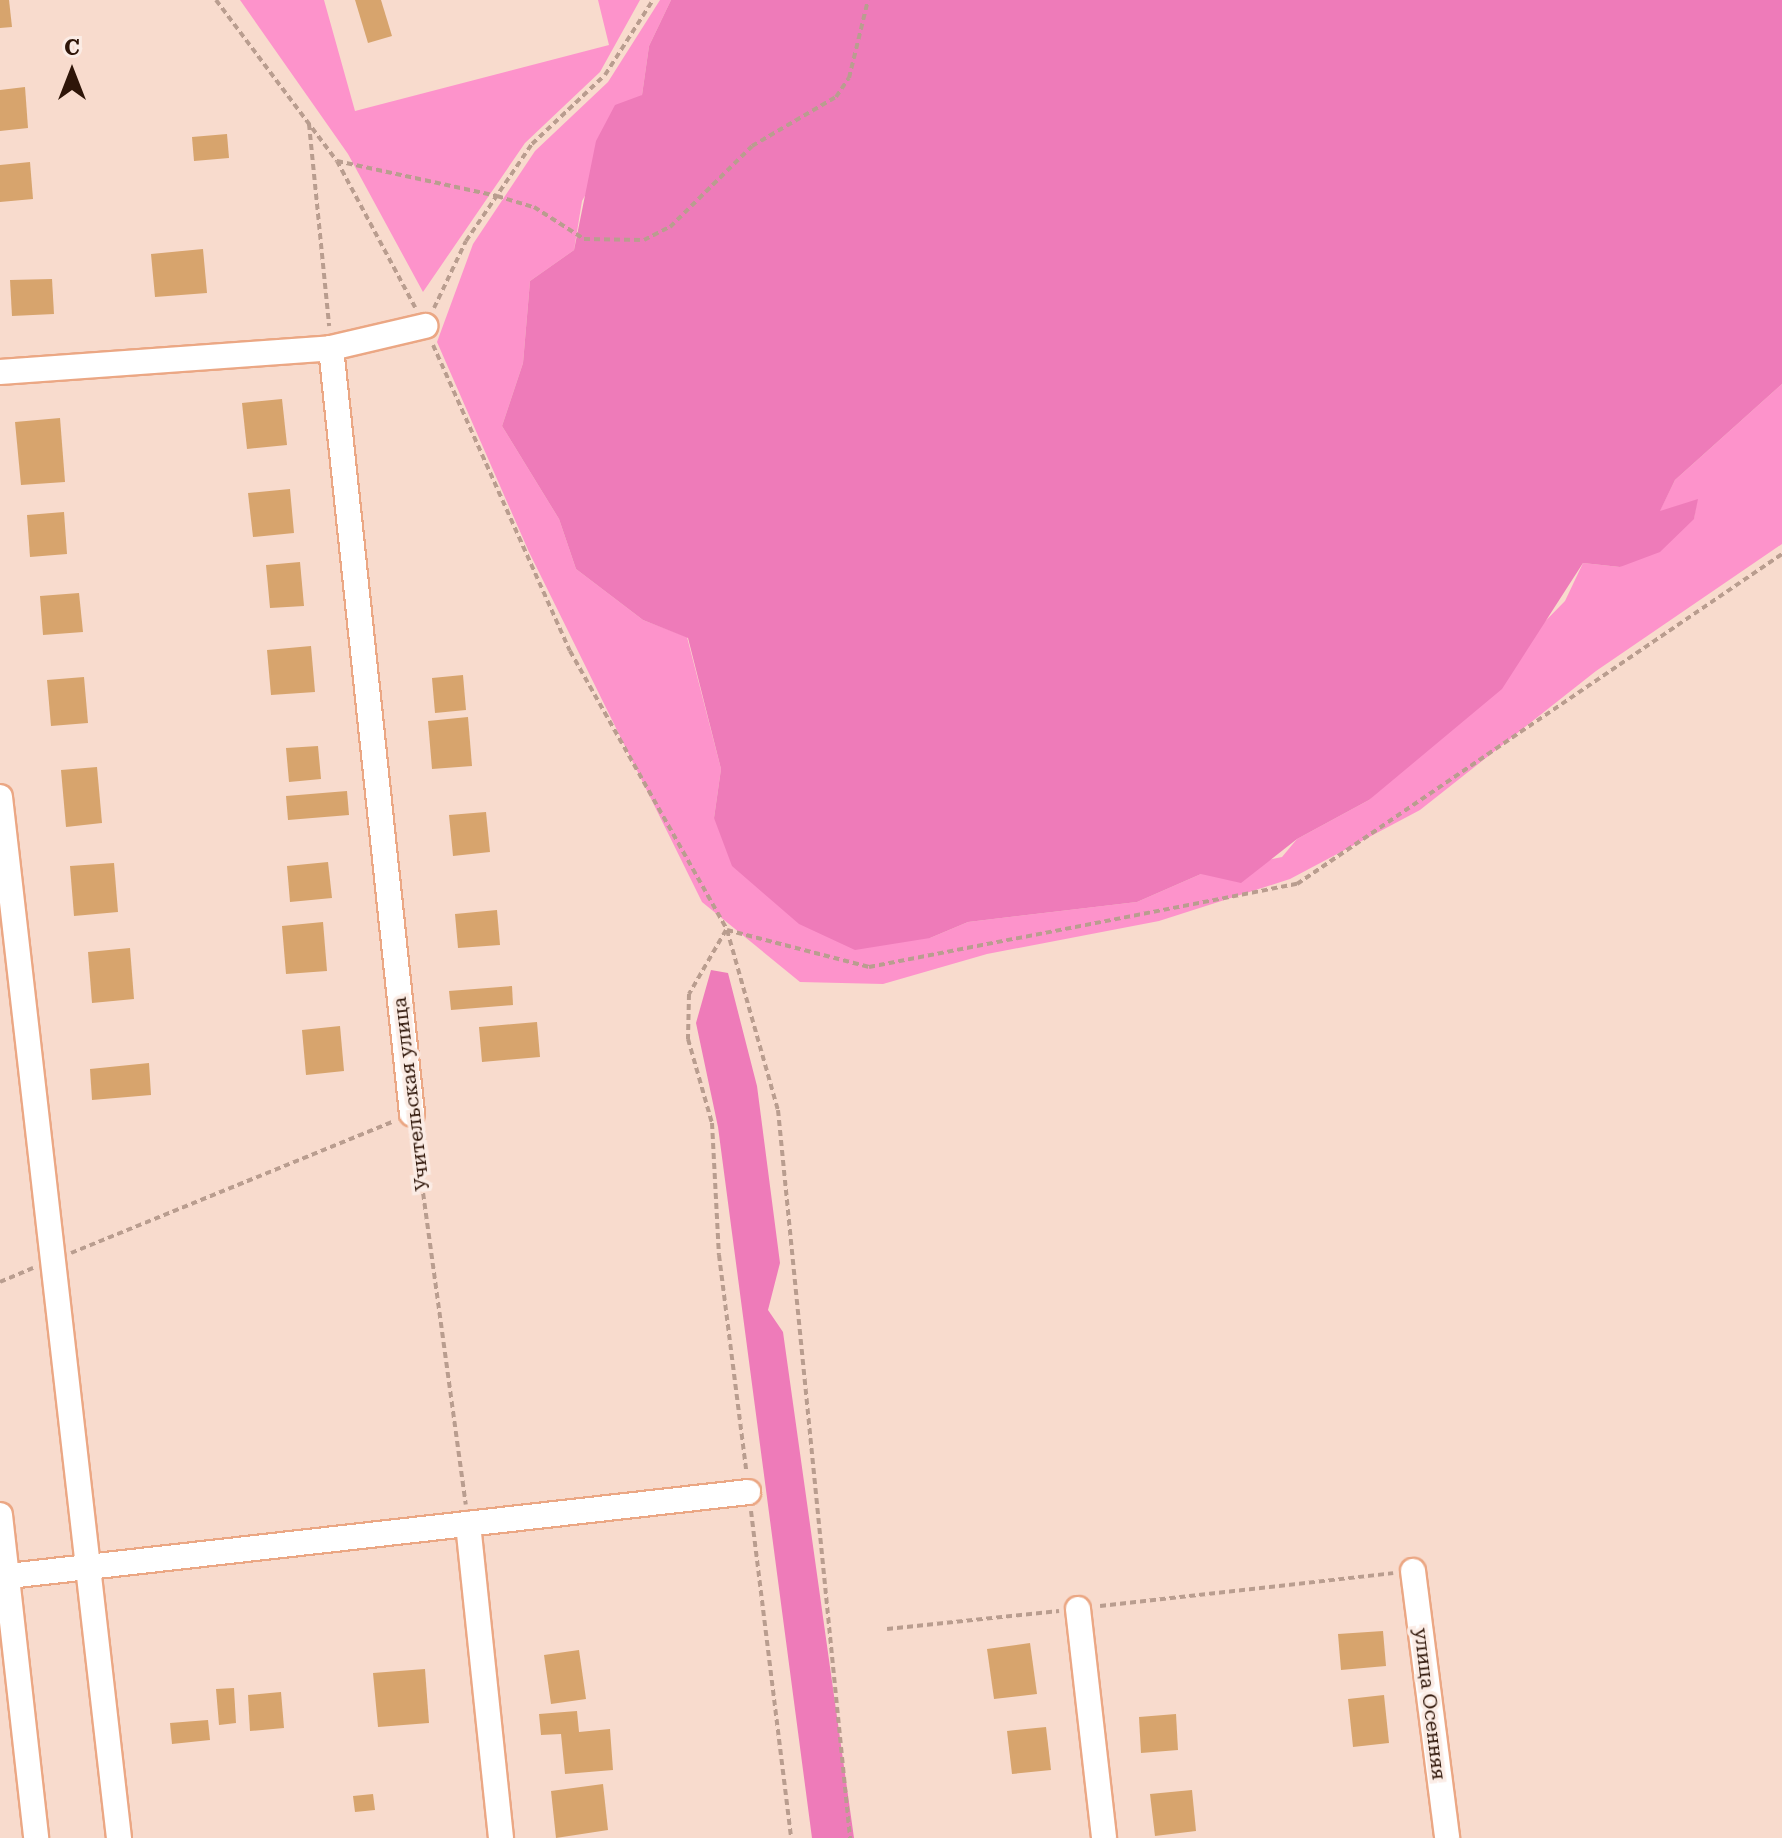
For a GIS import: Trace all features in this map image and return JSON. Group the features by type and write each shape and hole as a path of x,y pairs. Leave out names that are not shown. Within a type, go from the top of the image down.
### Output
{"street":[{"path":"0,372 331,348 425,326"},
{"name":"Учительская улица","path":"331,348 412,1114"},
{"path":"0,797 119,1838"},
{"path":"4,1576 748,1492"},
{"path":"0,1515 4,1576 36,1838"},
{"path":"468,1524 501,1838"},
{"name":"улица Осенняя","path":"1413,1571 1447,1838"},
{"path":"1078,1609 1104,1838"}],"path":[{"path":"216,0 337,161 425,326 570,651 727,930 778,1110 850,1838"},
{"path":"425,326 497,196 532,144 605,75 653,0"},
{"path":"337,161 534,207 584,239 644,240 670,227 752,146 836,97 849,78 868,0"},
{"path":"309,123 331,348"},
{"path":"727,930 869,967 1297,884 1782,554"},
{"path":"727,930 689,994 688,1039 712,1123 719,1255 791,1838"},
{"path":"0,1282 412,1114"},
{"name":"Учительская улица","path":"412,1114 468,1524"},
{"path":"887,1629 1413,1571"}],"shaded area":[{"path":"240,0 324,0 355,111 609,45 598,0 640,0 600,72 525,143 423,292 348,154"},
{"path":"660,0 671,0 649,46 642,95 582,201 574,250 530,281 523,363 502,426 559,519 576,569 643,620 687,637 721,769 714,818 930,938 968,922 1137,902 1201,874 1282,857 1297,839 1369,800 1565,601 1583,563 1620,567 1694,518 1697,500 1659,512 1675,480 1782,384 1782,544 1596,671 1420,810 1290,879 1159,921 987,954 883,984 800,982 702,902 529,552 437,342 473,244 535,151 608,82"},
{"path":"671,0 1782,0 1782,384 1675,480 1660,511 1698,499 1694,519 1660,552 1620,567 1583,563 1502,689 1369,800 1297,839 1241,883 1201,874 1137,902 968,922 930,938 855,950 799,924 732,866 714,818 721,769 688,638 643,620 576,569 559,519 502,426 523,363 530,281 574,250 596,141 615,105 642,95 649,46"},
{"path":"711,970 728,973 757,1086 780,1263 768,1310 783,1332 854,1838 812,1838 718,1127 696,1023"}],"building":[{"path":"0,0 9,0 12,27 0,28"},
{"path":"355,0 381,0 392,36 368,43"},
{"path":"25,87 28,128 0,131 0,90"},
{"path":"227,134 229,158 194,161 192,137"},
{"path":"30,162 33,199 0,202 0,165"},
{"path":"203,249 207,293 155,297 151,254"},
{"path":"52,279 54,314 12,316 10,280"},
{"path":"282,399 287,445 247,449 242,403"},
{"path":"60,418 65,482 21,485 15,422"},
{"path":"290,489 294,533 253,537 248,493"},
{"path":"64,512 67,554 30,557 27,515"},
{"path":"300,562 304,606 270,608 266,565"},
{"path":"79,593 83,632 43,635 40,596"},
{"path":"311,646 315,692 271,695 267,650"},
{"path":"463,675 466,710 435,713 432,678"},
{"path":"84,677 88,723 51,726 47,680"},
{"path":"468,717 472,766 432,769 428,721"},
{"path":"318,746 321,779 289,782 286,748"},
{"path":"97,767 102,823 66,827 61,770"},
{"path":"347,791 349,815 288,820 286,796"},
{"path":"486,812 490,852 453,856 449,815"},
{"path":"328,862 332,898 290,902 287,866"},
{"path":"114,863 118,912 74,916 70,866"},
{"path":"497,910 500,945 458,948 455,914"},
{"path":"323,922 327,971 286,974 282,926"},
{"path":"130,948 134,999 92,1003 88,952"},
{"path":"512,986 513,1005 451,1010 449,991"},
{"path":"537,1022 540,1057 482,1062 479,1027"},
{"path":"340,1026 344,1071 306,1075 302,1030"},
{"path":"149,1063 151,1095 92,1100 90,1069"},
{"path":"1383,1631 1386,1666 1341,1670 1338,1634"},
{"path":"1030,1643 1037,1694 994,1699 987,1649"},
{"path":"579,1650 586,1699 551,1704 544,1655"},
{"path":"425,1669 429,1723 378,1727 373,1673"},
{"path":"234,1688 236,1723 219,1725 216,1689"},
{"path":"281,1692 284,1728 250,1731 248,1695"},
{"path":"1384,1695 1389,1743 1353,1747 1348,1699"},
{"path":"577,1711 579,1732 610,1729 613,1770 565,1774 561,1734 541,1735 539,1714"},
{"path":"1176,1714 1178,1750 1141,1753 1139,1717"},
{"path":"208,1720 210,1740 172,1744 170,1723"},
{"path":"1046,1727 1051,1770 1012,1774 1007,1731"},
{"path":"603,1784 608,1830 556,1838 551,1791"},
{"path":"1192,1790 1196,1831 1155,1836 1150,1794"},
{"path":"373,1794 375,1810 355,1812 353,1796"}]}
